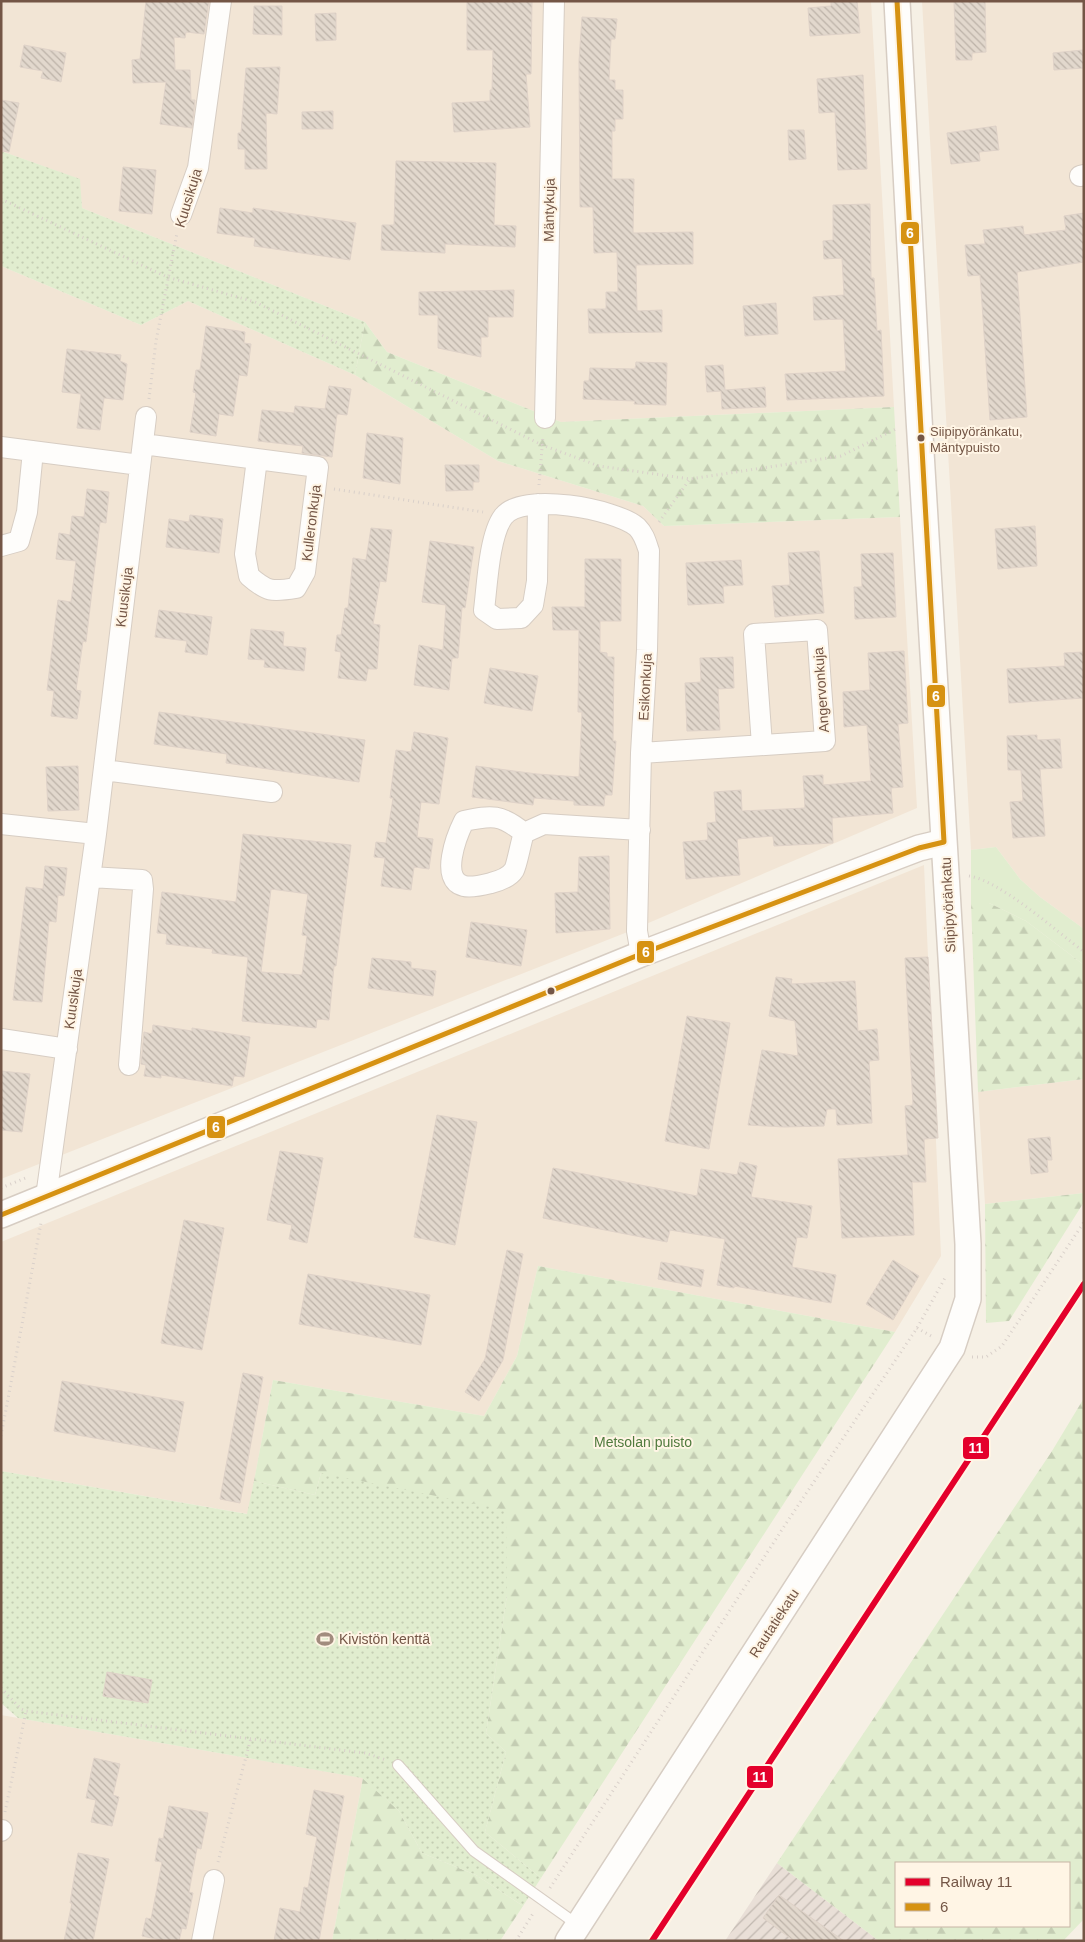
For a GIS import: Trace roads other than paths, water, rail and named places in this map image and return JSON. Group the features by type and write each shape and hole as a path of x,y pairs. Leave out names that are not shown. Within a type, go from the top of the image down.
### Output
{"street":[{"name":"Kuusikuja","path":"181,215 198,168 221,1"},
{"name":"Mäntykuja","path":"545,418 554,1"},
{"name":"Siipipyöränkatu","path":"896,1 918,418 968,1244 968,1299"},
{"name":"Kuusikuja","path":"46,1197 96,834 146,417"},
{"name":"Kulleronkuja","path":"143,444 318,467 305,572 296,588 278,591 262,588 249,576 245,554 257,459"},
{"path":"1,447 140,465"},
{"path":"1,546 18,540 27,512 33,451"},
{"path":"523,504 538,504 537,580 533,605 521,618 497,619 484,610 495,532 503,515 523,504"},
{"name":"Esikonkuja","path":"538,504 576,506 615,516 636,527 646,538 649,551 647,650 641,753 637,931 641,954"},
{"name":"Angervonkuja","path":"641,753 824,741 817,630 754,634 762,745"},
{"path":"104,770 272,792"},
{"path":"1,824 96,834"},
{"path":"524,833 544,824 640,830"},
{"path":"1,1215 641,954 919,848 944,842"},
{"path":"90,877 142,880 143,890 129,1065"},
{"path":"1,1039 66,1049"},
{"name":"Rautatiekatu","path":"573,1933 952,1348 968,1299"},
{"path":"202,1941 214,1880"}],"lane":[{"path":"398,1765 474,1851 542,1900 573,1933"}],"rail line":[{"name":"11","path":"652,1941 1084,1284"}],"place":[{"name":"Siipipyöränkatu, Mäntypuisto","path":"921,438"},
{"name":"Kivistön kenttä","path":"325,1639"}],"park label":[{"name":"Metsolan puisto","path":"643,1442"}]}
